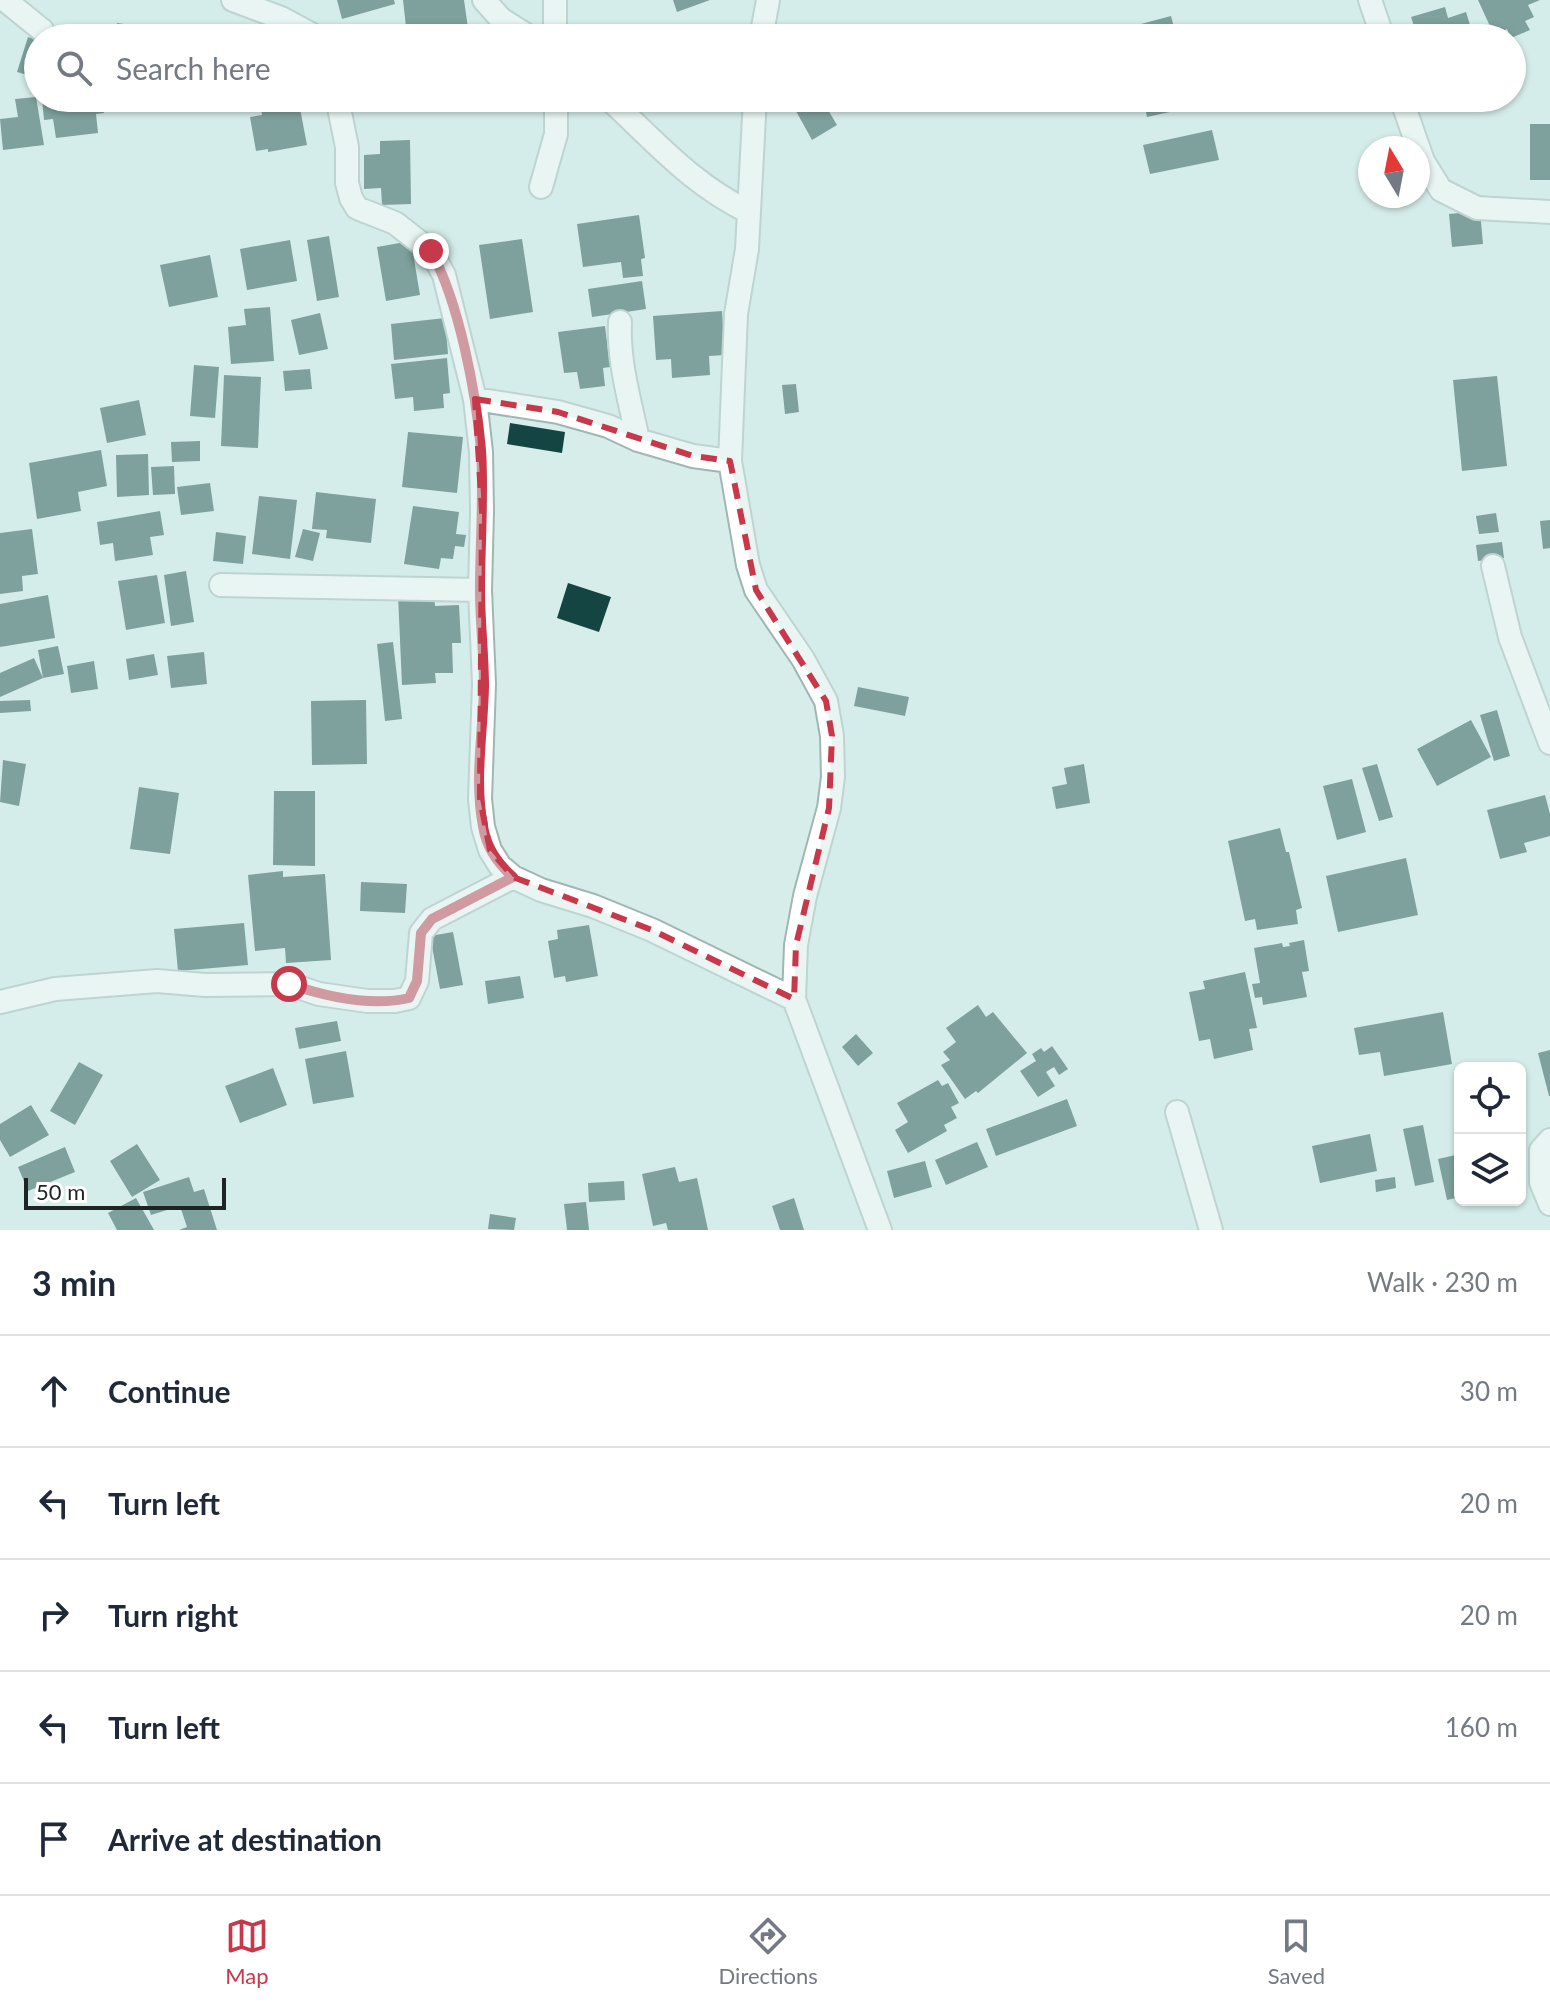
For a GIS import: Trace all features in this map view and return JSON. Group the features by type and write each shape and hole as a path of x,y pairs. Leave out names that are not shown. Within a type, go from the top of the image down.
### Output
{"street":[{"path":"5,0 35,24"},
{"path":"233,0 292,24"},
{"path":"484,0 509,24"},
{"path":"555,0 555,24"},
{"path":"764,24 768,0"},
{"path":"1370,0 1378,24"},
{"path":"340,112 347,147 347,183 351,198 357,208 395,223 431,251 444,275 475,399 481,452 480,590 484,684 480,799 483,827 490,850 500,866 513,877 652,930 794,999"},
{"path":"541,187 556,134 556,112"},
{"path":"623,112 691,177 722,199 749,212"},
{"path":"754,112 747,249 736,314 730,461 748,565 756,590 803,659 826,701 832,736 833,777 829,808 805,896 796,945 794,999 880,1230"},
{"path":"1406,112 1423,161 1441,190 1477,208 1550,212"},
{"path":"620,322 622,368 638,440"},
{"path":"475,399 558,412 693,456 730,461"},
{"path":"1493,566 1510,637 1550,743"},
{"path":"221,585 480,590"},
{"path":"0,1002 55,989 157,981 205,985 289,984 319,994 367,1001 409,998 417,981 421,933 432,919 513,877"},
{"path":"1177,1112 1211,1230"},
{"path":"1550,1140 1541,1150 1541,1182 1550,1204"}],"highlighted area":[{"path":"475,399 558,412 693,456 730,461 756,590 826,701 832,736 829,808 796,945 794,999 652,930 513,877 490,850 480,799 482,511"}],"building":[{"path":"337,0 394,0 395,4 342,19"},
{"path":"403,0 464,0 467,24 406,24"},
{"path":"673,0 710,0 677,12"},
{"path":"1478,0 1540,0 1528,5 1534,17 1525,21 1530,30 1526,32 1526,24 1489,24"},
{"path":"1445,7 1448,18 1466,12 1470,24 1413,24 1411,17"},
{"path":"1171,16 1173,24 1141,24"},
{"path":"24,50 24,74 17,72"},
{"path":"24,98 24,112 38,112 44,145 3,150 0,119 18,117 15,99"},
{"path":"43,112 104,113 96,114 98,133 56,138 53,119 44,120"},
{"path":"261,112 301,112 307,145 256,151 250,117 262,115"},
{"path":"797,112 829,112 837,125 812,140"},
{"path":"1146,112 1170,112 1147,117"},
{"path":"1530,124 1550,124 1550,180 1530,180"},
{"path":"1212,130 1219,160 1150,174 1143,145"},
{"path":"410,140 411,204 382,205 381,188 364,189 364,155 380,154 380,141"},
{"path":"1480,211 1483,244 1452,247 1449,214"},
{"path":"639,215 645,258 641,259 643,276 623,278 621,262 583,267 577,224"},
{"path":"329,236 339,297 317,301 307,240"},
{"path":"522,239 533,312 490,319 479,245"},
{"path":"290,240 297,281 247,290 240,249"},
{"path":"411,241 420,295 386,301 377,247"},
{"path":"210,255 218,297 169,307 160,265"},
{"path":"642,281 646,309 592,317 588,289"},
{"path":"270,307 274,361 231,364 228,327 246,325 244,309"},
{"path":"722,311 725,355 709,356 710,375 672,378 671,359 656,360 653,316"},
{"path":"320,313 328,349 299,355 291,320"},
{"path":"445,318 448,354 394,360 391,324"},
{"path":"605,326 610,367 603,368 605,386 580,389 577,372 564,373 558,332"},
{"path":"447,358 450,393 443,394 444,408 414,411 413,397 395,399 391,364"},
{"path":"194,365 219,367 215,418 190,416"},
{"path":"310,369 312,389 285,391 283,371"},
{"path":"224,375 261,377 258,448 221,446"},
{"path":"1497,376 1507,466 1462,471 1453,380"},
{"path":"796,384 799,412 785,414 782,385"},
{"path":"139,400 146,435 107,443 100,408"},
{"path":"510,423 565,432 562,453 507,444"},
{"path":"408,432 463,437 457,493 402,487"},
{"path":"200,441 200,461 172,462 171,442"},
{"path":"101,450 107,486 78,492 81,511 37,519 29,463"},
{"path":"148,454 149,495 117,497 116,455"},
{"path":"174,466 175,494 153,495 151,467"},
{"path":"210,483 214,511 181,515 177,487"},
{"path":"316,492 376,499 371,543 326,538 327,530 312,529"},
{"path":"259,496 297,500 290,559 252,554"},
{"path":"413,506 459,512 456,534 466,535 464,547 455,546 453,559 441,558 439,569 404,564"},
{"path":"160,511 164,535 150,537 153,555 115,561 113,543 100,545 97,522"},
{"path":"1496,513 1499,532 1479,534 1476,516"},
{"path":"1550,520 1550,548 1543,549 1540,521"},
{"path":"32,529 38,574 22,576 23,591 0,594 0,533"},
{"path":"303,529 320,533 313,561 295,557"},
{"path":"216,532 246,536 243,564 213,561"},
{"path":"1502,542 1504,558 1478,561 1476,545"},
{"path":"186,571 194,622 171,626 164,575"},
{"path":"157,575 165,623 126,630 118,581"},
{"path":"568,583 611,597 599,632 557,618"},
{"path":"434,593 435,606 459,605 461,643 452,643 453,673 435,673 436,683 402,685 398,595"},
{"path":"48,595 55,638 0,647 0,604"},
{"path":"393,642 402,719 385,721 377,644"},
{"path":"58,646 64,674 43,678 38,650"},
{"path":"204,652 207,684 171,688 167,656"},
{"path":"154,654 158,675 129,680 126,659"},
{"path":"34,658 43,678 0,697 0,673"},
{"path":"94,661 98,689 71,693 67,666"},
{"path":"858,687 909,697 905,716 854,706"},
{"path":"30,700 31,711 0,713 0,701"},
{"path":"366,700 367,764 312,765 311,701"},
{"path":"1497,710 1510,756 1494,761 1480,715"},
{"path":"1471,720 1491,757 1437,786 1417,749"},
{"path":"3,760 26,764 19,806 0,802"},
{"path":"1084,764 1090,803 1056,809 1052,787 1067,784 1064,768"},
{"path":"1377,764 1393,817 1379,821 1362,768"},
{"path":"1352,779 1366,832 1337,840 1323,786"},
{"path":"139,787 179,793 170,854 130,849"},
{"path":"274,791 315,791 315,866 273,865"},
{"path":"1545,795 1550,814 1550,836 1524,843 1527,852 1500,859 1487,810"},
{"path":"1280,828 1302,908 1296,910 1298,924 1257,930 1255,919 1245,921 1228,841"},
{"path":"1406,858 1418,915 1338,932 1326,876"},
{"path":"283,871 283,877 325,874 331,960 286,963 285,948 255,951 248,875"},
{"path":"361,882 407,884 405,913 360,911"},
{"path":"244,923 248,965 178,971 174,929"},
{"path":"589,925 598,976 566,982 565,976 554,978 548,941 558,939 557,930"},
{"path":"453,932 463,985 440,989 430,936"},
{"path":"1304,940 1309,971 1302,972 1307,997 1263,1005 1262,997 1255,998 1252,984 1260,983 1254,948 1282,943 1283,947 1290,946 1289,943"},
{"path":"1245,972 1257,1028 1249,1029 1253,1050 1214,1059 1210,1039 1199,1041 1189,992 1205,989 1203,981"},
{"path":"520,976 524,998 488,1004 485,981"},
{"path":"978,1005 986,1017 993,1012 1027,1053 978,1093 976,1091 965,1099 941,1065 950,1060 943,1052 956,1042 946,1028"},
{"path":"1443,1012 1452,1064 1384,1076 1380,1052 1359,1055 1354,1028"},
{"path":"337,1021 341,1041 299,1049 295,1028"},
{"path":"856,1034 873,1053 858,1066 842,1047"},
{"path":"1052,1046 1068,1069 1059,1075 1054,1067 1046,1072 1055,1086 1038,1097 1020,1071 1036,1061 1032,1054 1041,1048 1044,1052"},
{"path":"1550,1050 1550,1096 1549,1096 1538,1053"},
{"path":"346,1051 354,1097 313,1104 305,1059"},
{"path":"79,1062 103,1075 75,1125 50,1111"},
{"path":"273,1068 287,1105 240,1123 225,1086"},
{"path":"938,1080 942,1086 948,1083 959,1103 951,1107 957,1118 944,1125 947,1131 908,1153 895,1130 908,1122 897,1103"},
{"path":"1067,1099 1077,1126 996,1156 986,1129"},
{"path":"31,1105 49,1135 10,1157 0,1140 0,1124"},
{"path":"1423,1125 1434,1182 1415,1186 1403,1129"},
{"path":"1370,1134 1377,1171 1320,1183 1312,1146"},
{"path":"977,1142 988,1167 946,1185 935,1160"},
{"path":"137,1144 160,1180 132,1197 110,1161"},
{"path":"65,1147 75,1172 28,1191 18,1167"},
{"path":"1454,1155 1454,1198 1447,1200 1438,1159"},
{"path":"925,1161 932,1187 894,1198 887,1171"},
{"path":"675,1167 679,1182 697,1178 708,1230 668,1230 666,1223 653,1226 642,1174"},
{"path":"189,1177 194,1192 204,1189 217,1230 179,1230 187,1227 180,1206 151,1215 143,1192"},
{"path":"1395,1177 1396,1188 1376,1192 1375,1180"},
{"path":"624,1181 625,1200 589,1202 588,1183"},
{"path":"136,1198 154,1230 117,1230 108,1213"},
{"path":"794,1198 804,1230 780,1230 772,1206"},
{"path":"586,1202 589,1230 567,1230 564,1204"},
{"path":"490,1214 516,1218 514,1230 488,1229"}],"route":[{"path":"289,984 319,994 367,1001 409,998 417,981 421,933 432,919 513,877 500,866 490,850 483,827 480,799 484,684 480,590 482,511 481,452 475,399 444,275 431,251"}]}
